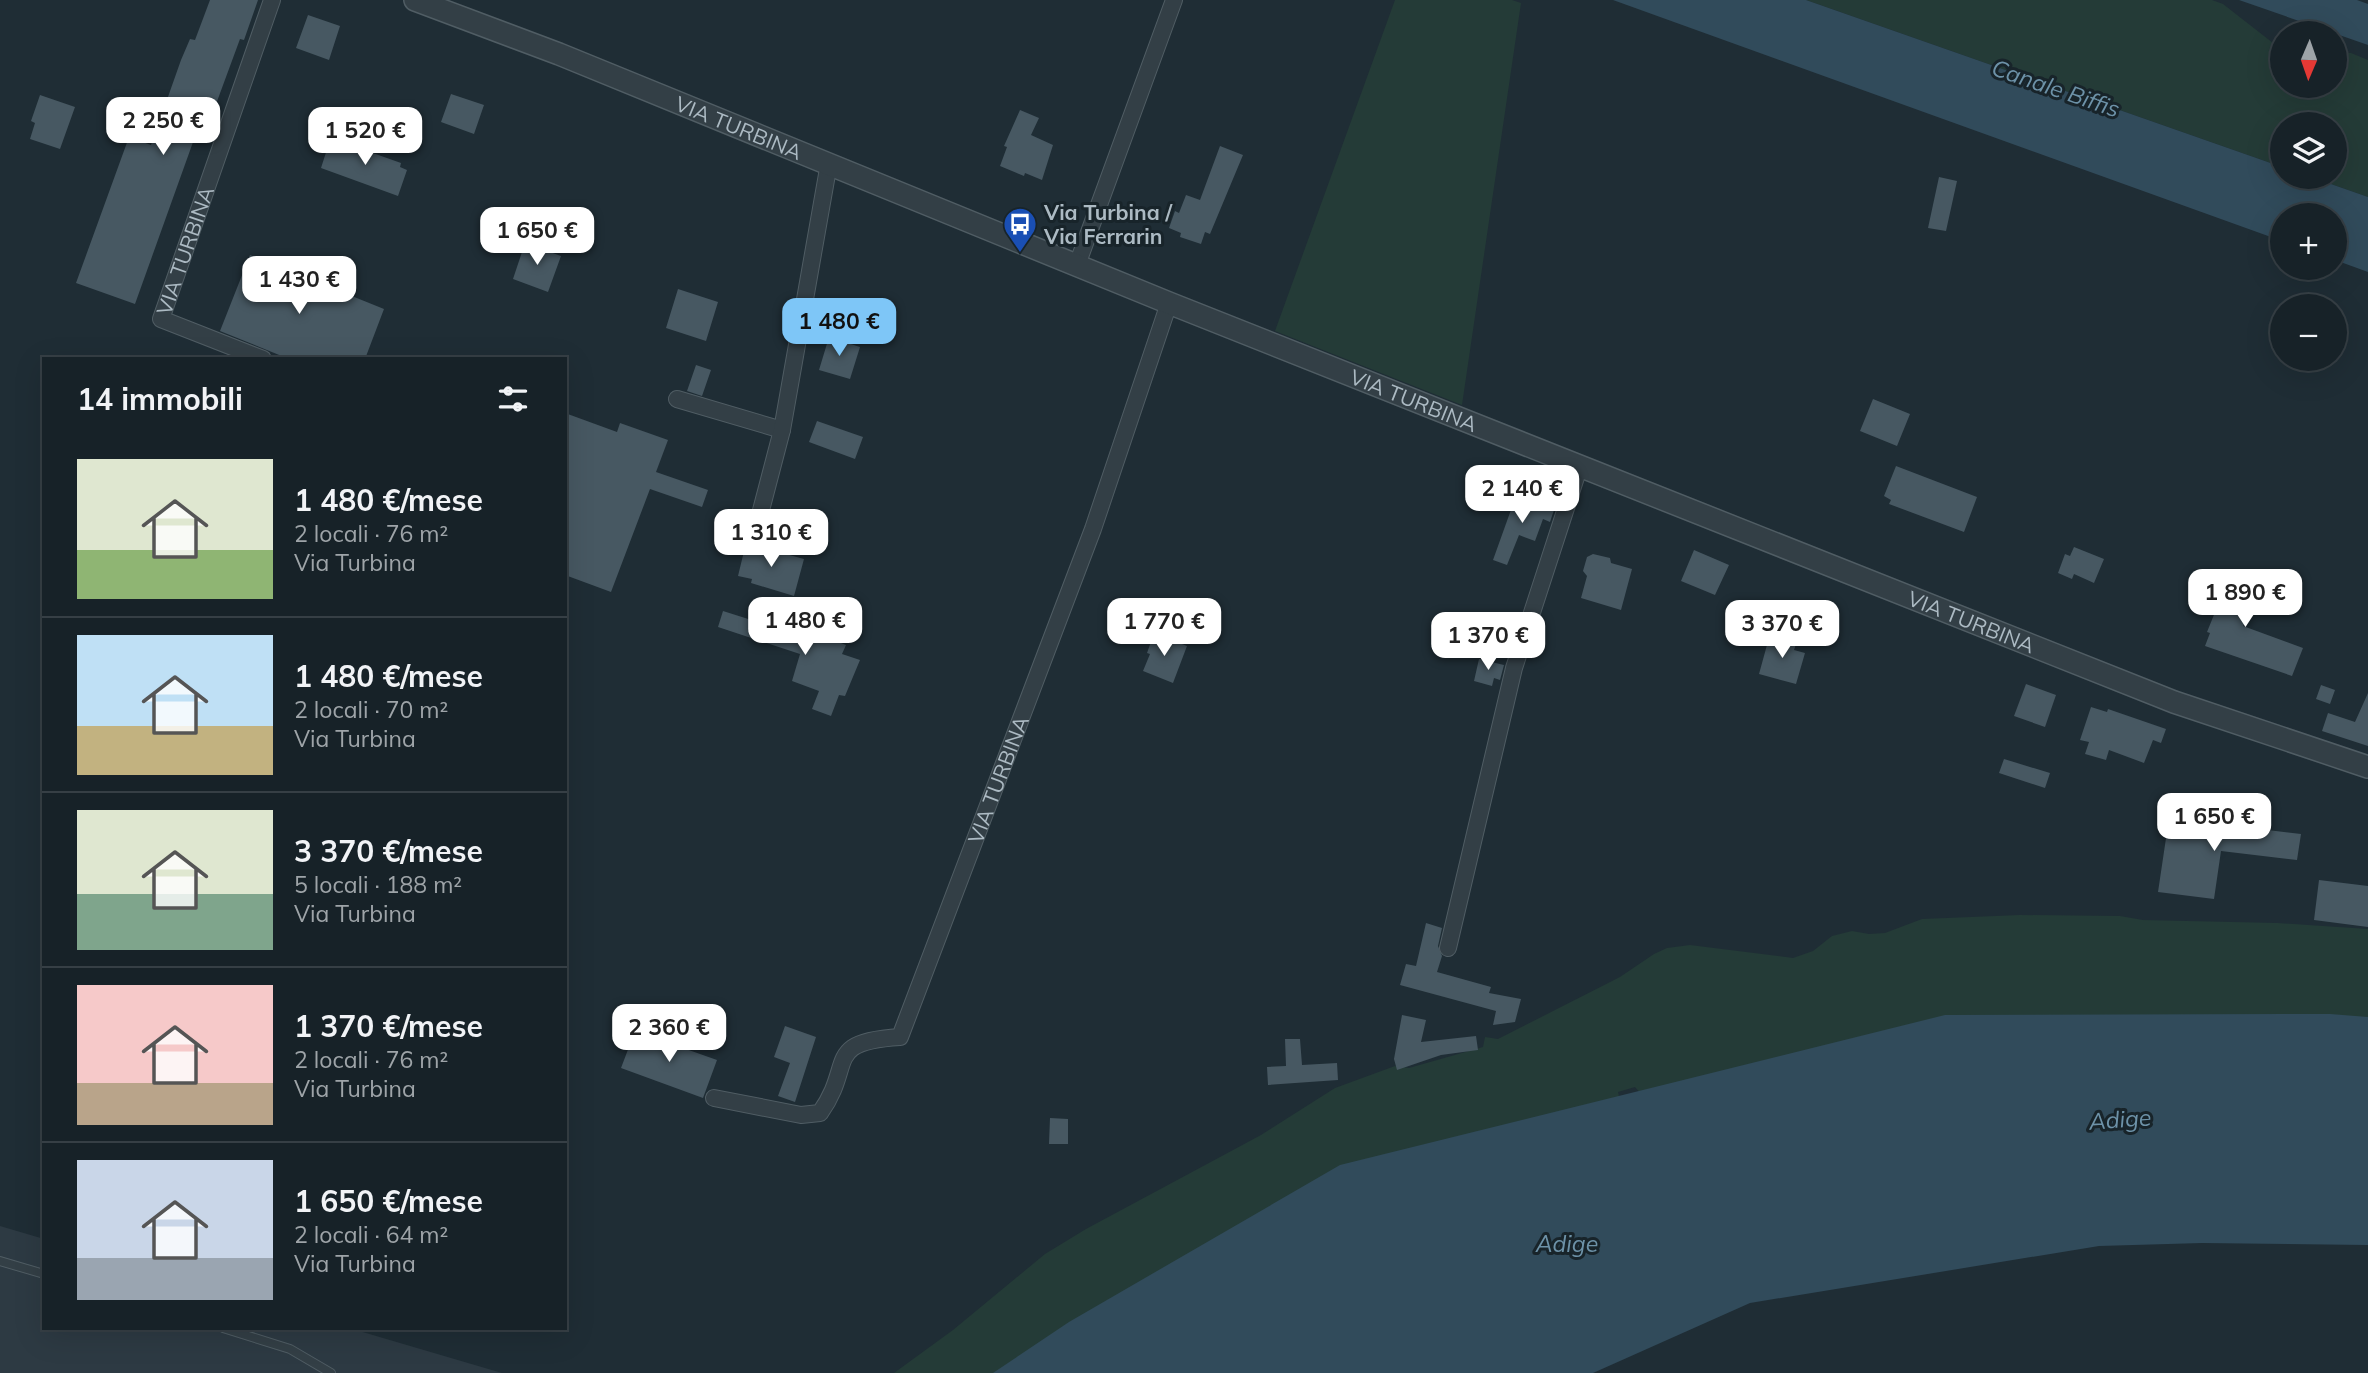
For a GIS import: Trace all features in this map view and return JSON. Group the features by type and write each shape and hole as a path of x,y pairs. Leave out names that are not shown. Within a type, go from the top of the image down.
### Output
{"street":[{"name":"VIA TURBINA","path":"258,357 161,319 272,0"},
{"name":"VIA TURBINA","path":"415,0 559,54 1169,303 2174,702 2368,767"},
{"path":"1077,265 1174,0"},
{"name":"VIA TURBINA","path":"759,519 782,430 829,163"},
{"name":"VIA TURBINA","path":"714,1098 802,1115 820,1113 829,1100 845,1053 857,1043 900,1037 1093,529 1169,303"},
{"path":"677,399 782,430"},
{"path":"1448,948 1514,668 1580,465"}],"lane":[{"path":"0,1261 42,1273"},
{"path":"229,1330 290,1349 331,1373"}],"shaded area":[{"path":"0,1226 42,1238 42,1330 356,1330 502,1373 0,1373"}],"green space":[{"path":"1395,0 1512,0 1521,3 1462,405 1275,331"},
{"path":"1806,0 2212,0 2223,4 2270,41 2270,98 2347,98 2347,53 2368,60 2368,197 2345,189 2347,112 2270,112 2270,163"},
{"path":"2020,915 2120,916 2143,920 2277,923 2368,929 2368,1041 1662,1118 1635,1087 1618,1092 1623,1113 1074,1373 894,1373 953,1330 1045,1254 1086,1229 1261,1135 1335,1088 1395,1066 1409,1068 1483,1047 1485,1037 1498,1039 1620,977 1667,948 1690,945 1793,958 1813,951 1832,936 1852,931 1885,933 1922,919"}],"water":[{"name":"Canale Biffis","path":"1613,0 1806,0 2270,163 2270,189 2345,189 2368,197 2368,272 2347,264 2347,203 2270,203 2270,237"},
{"path":"2239,0 2357,0 2368,4 2368,45 2347,38 2347,21 2299,21"},
{"name":"Adige","path":"2330,1014 2368,1017 2368,1245 2202,1243 2099,1246 1750,1303 1593,1373 993,1373 1069,1322 1340,1165 1945,1015"}],"building":[{"path":"210,0 258,0 244,40 240,39 205,134 197,131 135,304 76,283 129,137 151,145 181,60 190,39 195,40"},
{"path":"308,15 340,26 329,60 296,48"},
{"path":"451,94 484,105 474,134 441,122"},
{"path":"40,95 75,107 60,149 30,139 35,123 31,121"},
{"path":"1020,110 1039,118 1031,135 1053,145 1042,180 1000,166 1007,147 1004,146"},
{"path":"339,141 401,163 400,167 407,170 398,196 321,168 329,143 337,146"},
{"path":"1220,146 1243,155 1210,234 1205,232 1201,244 1180,237 1181,233 1169,228 1175,211 1179,213 1186,195 1200,200"},
{"path":"1939,177 1957,181 1946,231 1928,228"},
{"path":"525,243 561,256 548,292 513,279"},
{"path":"250,255 384,309 366,357 284,357 220,331"},
{"path":"678,289 718,302 706,341 666,328"},
{"path":"829,337 860,347 850,379 819,370"},
{"path":"696,365 711,370 702,396 687,391"},
{"path":"1873,399 1910,414 1897,446 1860,431"},
{"path":"567,414 617,432 620,423 668,440 656,472 708,490 702,507 650,489 611,592 567,576"},
{"path":"817,421 863,437 855,459 809,442"},
{"path":"1896,466 1977,497 1964,532 1889,504 1891,500 1884,496"},
{"path":"1491,479 1513,488 1507,504 1484,495"},
{"path":"1517,493 1555,507 1550,522 1543,519 1535,541 1519,535 1507,565 1493,560"},
{"path":"746,543 804,559 794,596 751,583 752,579 738,576"},
{"path":"2074,547 2104,559 2094,583 2074,574 2072,579 2058,573 2065,554 2070,556"},
{"path":"1694,550 1729,565 1715,595 1681,581"},
{"path":"1593,554 1610,558 1611,563 1632,569 1621,610 1581,598 1587,576 1583,571 1587,557"},
{"path":"2205,573 2227,580 2266,599 2262,609 2253,606 2243,626 2303,648 2292,676 2205,646 2210,633 2207,632 2222,595 2200,587"},
{"path":"723,611 770,626 771,622 801,634 807,620 826,628 823,636 846,645 842,654 860,660 845,696 839,695 831,716 812,709 819,691 792,681 800,654 718,627"},
{"path":"1154,633 1187,646 1173,683 1143,671"},
{"path":"1770,634 1797,641 1794,650 1805,653 1796,684 1759,674"},
{"path":"1479,659 1504,665 1500,680 1494,678 1492,686 1474,681"},
{"path":"2026,684 2056,695 2045,727 2014,716"},
{"path":"2321,685 2335,690 2330,704 2316,699"},
{"path":"2368,693 2368,746 2322,731 2328,713 2355,722"},
{"path":"2091,707 2107,712 2108,709 2166,729 2161,743 2153,740 2144,763 2109,750 2106,760 2085,754 2089,742 2080,740"},
{"path":"2004,759 2050,773 2045,788 1999,773"},
{"path":"2169,818 2301,834 2297,860 2221,851 2214,899 2158,892"},
{"path":"2319,880 2368,886 2368,927 2314,920"},
{"path":"1426,923 1442,928 1438,946 1442,956 1437,972 1491,987 1489,993 1521,999 1515,1022 1493,1025 1496,1011 1400,985 1406,964 1416,966"},
{"path":"1402,1015 1426,1020 1421,1042 1476,1036 1478,1050 1441,1055 1397,1070 1394,1059"},
{"path":"785,1026 816,1037 795,1102 778,1096 790,1063 774,1057"},
{"path":"635,1031 717,1060 703,1098 621,1068"},
{"path":"1285,1039 1300,1039 1302,1065 1337,1063 1338,1080 1268,1085 1267,1067 1286,1066"},
{"path":"1050,1118 1068,1119 1068,1144 1049,1144"}],"place":[{"name":"Via Turbina / Via Ferrarin","path":"1020,254"}]}
